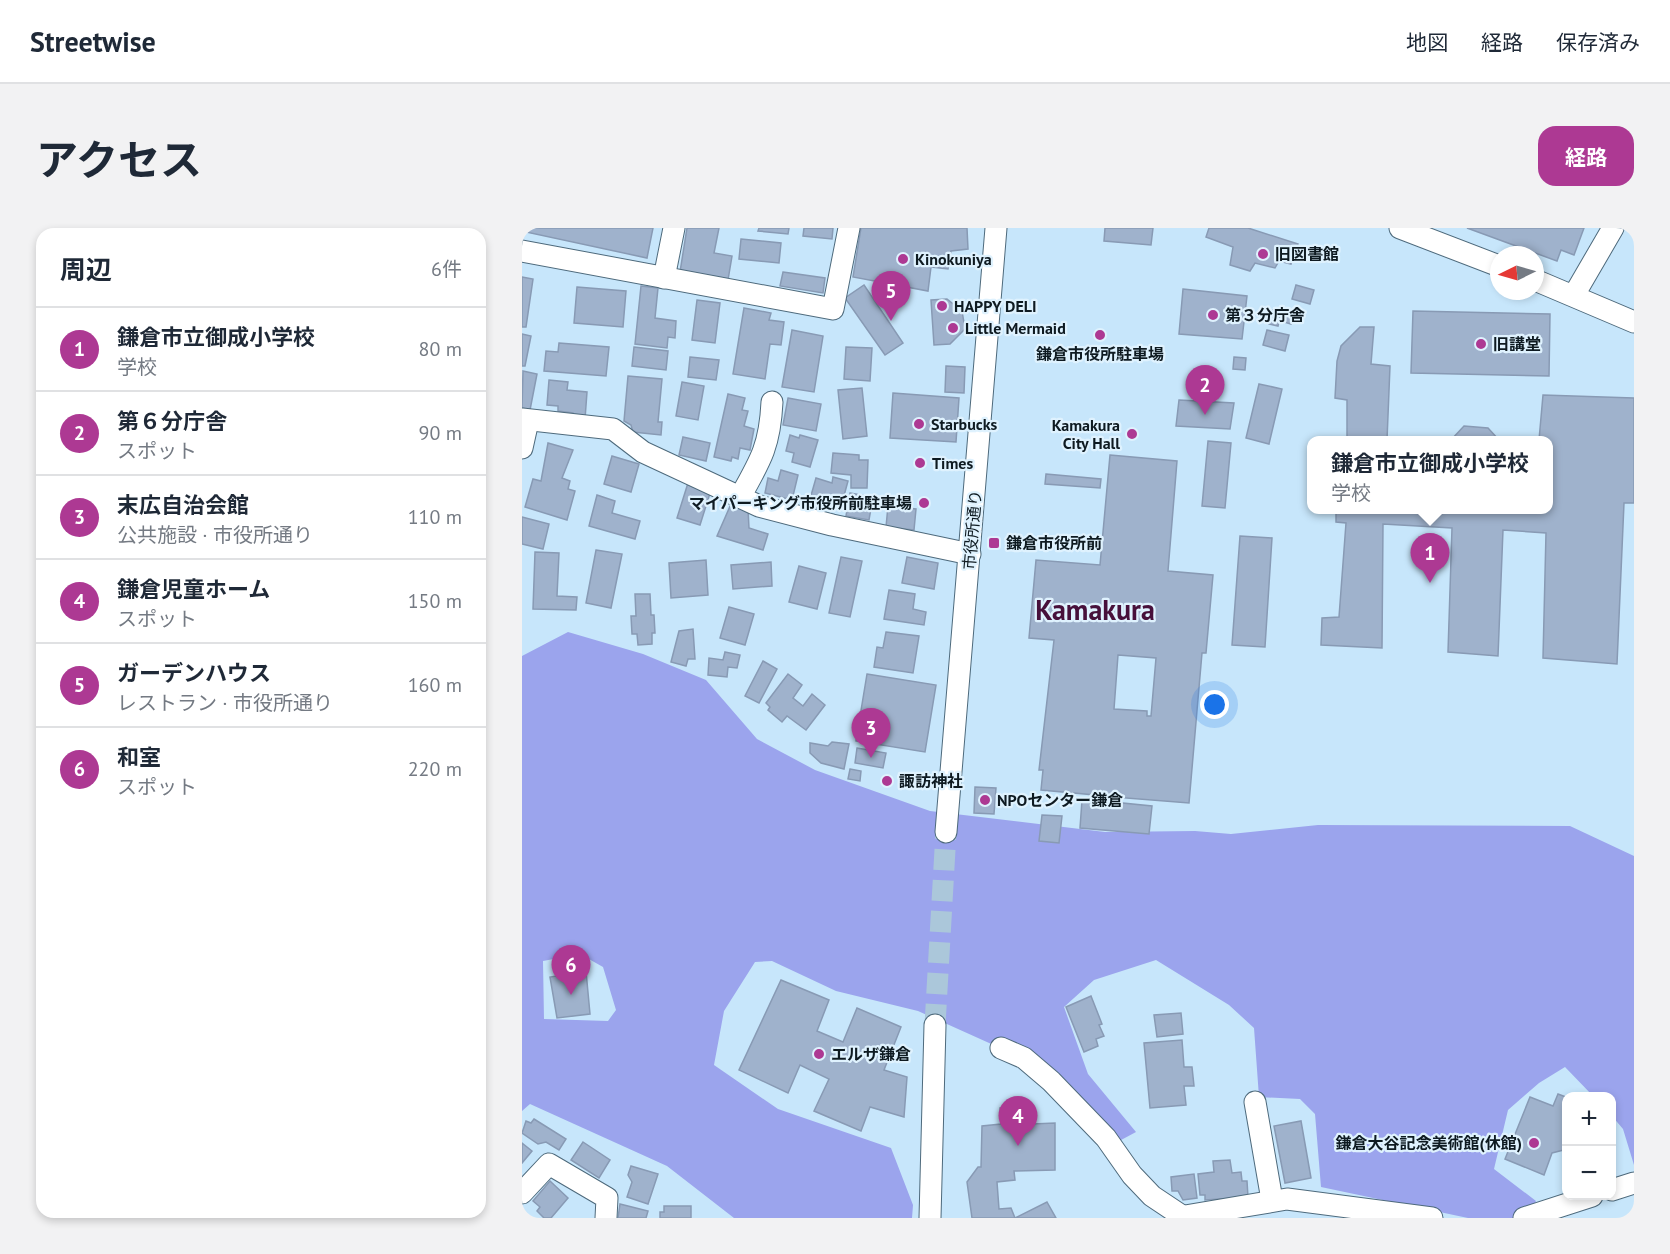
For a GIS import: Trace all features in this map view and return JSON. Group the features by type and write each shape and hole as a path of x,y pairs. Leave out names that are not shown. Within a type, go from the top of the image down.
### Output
{"street":[{"path":"664,278 674,228"},
{"path":"522,251 833,309 849,228"},
{"name":"市役所通り","path":"946,832 996,228"},
{"path":"1400,228 1490,263"},
{"path":"1574,295 1613,228"},
{"path":"1544,283 1634,322"},
{"path":"740,496 763,456 770,434 772,402"},
{"path":"522,448 525,421 613,429 643,452 759,506 832,525 970,554"},
{"path":"930,1218 935,1024"},
{"path":"1001,1048 1024,1058 1051,1081 1106,1137 1118,1157 1145,1189 1185,1217 1287,1198 1432,1218"},
{"path":"1255,1102 1272,1200"},
{"path":"522,1193 549,1164 607,1198 606,1218"},
{"path":"1616,1188 1634,1183"},
{"path":"1524,1218 1580,1200"}],"shaded area":[{"path":"568,632 643,654 706,680 757,739 815,770 930,811 1105,832 1195,831 1231,834 1318,825 1570,826 1634,856 1634,1165 1623,1129 1616,1121 1616,1092 1589,1092 1565,1067 1539,1083 1508,1110 1494,1169 1536,1201 1528,1218 1468,1218 1321,1187 1315,1114 1300,1099 1259,1097 1254,1028 1229,1005 1156,960 1094,980 1064,1007 1088,1074 1136,1132 1108,1147 1018,1056 918,1011 836,991 772,961 755,962 724,1011 714,1065 778,1109 891,1148 913,1205 912,1218 734,1218 667,1166 530,1104 522,1111 522,656","holes":["580,954 603,967 616,1010 608,1021 544,1019 543,961"]}],"building":[{"path":"527,228 653,228 647,258 526,232"},
{"path":"687,228 719,228 714,253 732,256 728,280 680,272"},
{"path":"759,228 789,228 788,234 758,231"},
{"path":"804,228 833,228 832,239 803,236"},
{"name":"Kinokuniya","path":"861,228 967,228 968,249 951,251 948,269 931,267 928,291 853,277"},
{"path":"1105,228 1153,228 1151,245 1104,241"},
{"name":"旧図書館","path":"1209,228 1248,228 1298,244 1291,264 1279,261 1275,268 1255,263 1250,271 1230,265 1233,247 1206,237"},
{"path":"1467,228 1584,228 1574,255 1561,250 1557,261 1544,256 1544,246 1516,246"},
{"path":"741,239 781,243 779,263 739,259"},
{"path":"783,272 825,278 823,293 780,286"},
{"path":"522,277 533,279 526,327 522,327"},
{"path":"864,285 903,343 885,355 845,298"},
{"path":"1296,285 1314,290 1310,304 1292,299"},
{"path":"641,286 658,288 655,318 676,321 675,338 668,337 667,348 635,344"},
{"path":"577,287 626,291 623,327 574,323"},
{"name":"第３分庁舎","path":"1183,289 1247,296 1242,339 1179,334"},
{"path":"947,299 962,311 965,329 950,344 934,345 931,300"},
{"path":"697,300 720,303 715,343 692,340"},
{"path":"744,308 771,313 769,320 784,322 781,345 770,344 765,379 733,374"},
{"path":"1272,310 1281,312 1278,326 1269,324"},
{"name":"旧講堂","path":"1413,311 1550,314 1549,376 1411,373"},
{"path":"1286,314 1293,316 1291,324 1284,322"},
{"path":"1360,327 1374,327 1371,364 1390,366 1387,436 1347,436 1347,400 1335,398 1337,361 1341,346"},
{"path":"792,330 823,336 814,392 782,387"},
{"path":"1267,330 1289,335 1285,351 1263,345"},
{"path":"522,334 531,336 525,366 522,366"},
{"path":"559,343 609,347 606,376 544,371 546,351 558,352"},
{"path":"634,347 668,351 666,370 632,366"},
{"path":"846,347 872,348 870,381 844,379"},
{"path":"690,357 719,360 716,380 688,377"},
{"path":"1234,357 1246,358 1245,370 1233,369"},
{"path":"946,366 965,367 964,393 945,392"},
{"path":"523,371 537,374 530,410 522,408"},
{"path":"628,376 662,379 658,422 662,422 661,435 633,432 631,425 624,421"},
{"path":"549,380 568,382 567,390 587,392 585,419 573,418 573,413 558,411 558,406 547,405"},
{"path":"682,382 704,386 698,420 676,416"},
{"path":"1259,384 1282,389 1269,444 1246,438"},
{"path":"862,388 867,436 843,439 838,390"},
{"path":"893,393 959,398 956,442 890,438"},
{"path":"728,394 745,398 742,410 748,411 744,426 754,429 750,450 740,448 738,459 732,457 731,461 714,457"},
{"path":"1543,395 1634,398 1634,503 1624,503 1617,664 1543,658 1546,533 1503,530 1498,656 1448,652 1452,528 1383,524 1382,648 1321,645 1322,618 1339,617 1346,523 1336,522 1336,514 1553,514 1553,436 1539,436"},
{"path":"788,398 821,404 816,431 783,425"},
{"path":"1179,400 1234,403 1230,429 1176,426"},
{"path":"1464,426 1488,428 1495,436 1455,436"},
{"path":"790,435 818,440 810,467 792,462 794,453 786,451"},
{"path":"683,437 710,443 706,461 679,455"},
{"path":"1208,441 1231,443 1225,508 1202,506"},
{"path":"548,443 573,450 562,478 570,481 568,489 575,491 567,520 525,507 533,479 541,481"},
{"path":"833,453 859,455 859,460 868,460 867,488 851,488 851,475 831,473"},
{"path":"1110,455 1177,461 1168,571 1213,575 1206,653 1202,653 1189,803 1114,797 1113,802 1152,806 1149,834 1080,828 1082,800 1106,802 1106,796 1041,790 1043,770 1039,770 1054,640 1029,638 1036,560 1100,565","holes":["1118,655 1156,658 1151,716 1147,716 1147,711 1114,709"]},
{"path":"612,456 639,464 631,492 604,484"},
{"path":"781,470 798,475 792,500 765,493 768,478 778,481"},
{"path":"1046,474 1101,479 1100,488 1045,484"},
{"path":"833,477 848,481 842,503 825,498 822,510 808,506 816,478 832,483"},
{"path":"688,483 711,490 700,525 677,518"},
{"path":"850,493 873,497 869,520 846,516"},
{"path":"597,495 615,501 612,513 640,521 635,539 589,526"},
{"path":"731,504 748,509 749,528 768,534 763,550 717,536"},
{"path":"888,506 916,509 914,530 886,527"},
{"path":"522,517 549,524 543,549 522,544"},
{"path":"1240,536 1272,538 1265,647 1232,645"},
{"path":"596,550 622,554 611,608 586,603"},
{"path":"535,552 559,553 557,596 577,597 576,610 533,609"},
{"path":"841,557 862,561 850,617 829,613"},
{"path":"907,557 938,563 934,589 902,583"},
{"path":"706,560 708,595 671,598 669,563"},
{"path":"771,562 772,586 733,589 731,565"},
{"path":"799,566 826,573 817,609 789,602"},
{"path":"889,590 915,594 913,609 926,612 924,625 884,619"},
{"path":"635,594 650,594 655,633 652,633 652,644 638,645 637,634 632,634 631,616 636,616"},
{"path":"729,607 754,614 745,645 720,638"},
{"path":"693,629 695,659 688,659 686,666 671,662 679,631"},
{"path":"886,632 919,636 913,673 874,667 877,647 883,648"},
{"path":"725,652 740,655 737,668 728,667 727,677 708,675 709,658 723,660"},
{"path":"763,661 777,669 759,703 745,696"},
{"path":"788,674 802,685 793,698 803,706 812,694 825,705 806,730 787,716 782,722 768,710 770,707 766,703"},
{"path":"867,674 936,685 925,752 856,741"},
{"path":"832,742 849,744 844,769 821,763 810,753 810,743 828,746"},
{"path":"857,748 886,753 883,768 855,763"},
{"path":"850,769 861,771 860,781 848,779"},
{"name":"NPOセンター鎌倉","path":"975,787 996,788 994,814 974,813"},
{"path":"1042,815 1062,816 1059,843 1039,841"},
{"path":"586,971 590,1014 557,1018 550,977"},
{"name":"エルザ鎌倉","path":"781,980 829,1000 817,1031 843,1042 857,1008 901,1027 884,1070 907,1077 904,1117 870,1107 861,1131 814,1111 829,1079 800,1065 788,1093 739,1070"},
{"path":"1091,996 1102,1024 1099,1025 1104,1036 1096,1039 1098,1046 1084,1052 1066,1007"},
{"path":"1181,1013 1183,1034 1157,1037 1154,1015"},
{"path":"1182,1040 1184,1067 1192,1067 1194,1086 1184,1086 1186,1105 1150,1108 1144,1043"},
{"path":"1558,1094 1562,1096 1562,1150 1552,1153 1544,1175 1505,1159 1530,1097 1553,1106"},
{"path":"1000,1108 1030,1108 1032,1124 1055,1123 1055,1170 1014,1171 1015,1180 997,1182 999,1209 1011,1208 1015,1218 972,1218 967,1182 978,1167 981,1167 982,1126 1001,1124"},
{"path":"534,1119 566,1139 559,1150 546,1142 538,1144 522,1133 526,1121 531,1123"},
{"path":"1301,1121 1311,1178 1285,1183 1274,1126"},
{"path":"583,1142 610,1160 599,1178 571,1160"},
{"path":"522,1143 532,1151 522,1163"},
{"path":"1230,1160 1232,1173 1241,1172 1242,1181 1247,1181 1248,1197 1205,1200 1205,1195 1200,1195 1198,1174 1214,1172 1213,1161"},
{"path":"631,1166 658,1174 648,1204 627,1197 632,1182 628,1175"},
{"path":"1194,1174 1197,1198 1183,1200 1178,1191 1172,1191 1171,1177"},
{"path":"550,1181 568,1198 551,1218 544,1218 537,1211 540,1207 533,1201"},
{"path":"1047,1202 1056,1218 1015,1218"},
{"path":"620,1204 648,1211 646,1218 618,1218"},
{"path":"664,1206 691,1206 691,1218 660,1218 660,1212 664,1212"}],"tunnel":[{"path":"935,1025 946,832"}],"place":[{"name":"旧図書館","path":"1263,254"},
{"name":"Kinokuniya","path":"903,259"},
{"name":"HAPPY DELI","path":"942,306"},
{"name":"第３分庁舎","path":"1213,315"},
{"name":"ガーデンハウス","path":"891,321"},
{"name":"Little Mermaid","path":"953,328"},
{"name":"鎌倉市役所駐車場","path":"1100,335"},
{"name":"旧講堂","path":"1481,344"},
{"name":"第６分庁舎","path":"1205,415"},
{"name":"Starbucks","path":"919,424"},
{"name":"Kamakura City Hall","path":"1132,434"},
{"name":"Times","path":"920,463"},
{"name":"マイパーキング市役所前駐車場","path":"924,503"},
{"name":"鎌倉市役所前","path":"994,543"},
{"name":"鎌倉市立御成小学校","path":"1430,583"},
{"name":"末広自治会館","path":"871,758"},
{"name":"諏訪神社","path":"887,781"},
{"name":"NPOセンター鎌倉","path":"985,800"},
{"name":"和室","path":"571,995"},
{"name":"エルザ鎌倉","path":"819,1054"},
{"name":"鎌倉大谷記念美術館(休館)","path":"1534,1143"},
{"name":"鎌倉児童ホーム","path":"1018,1146"}],"district":[{"name":"Kamakura","path":"1095,609"}]}
